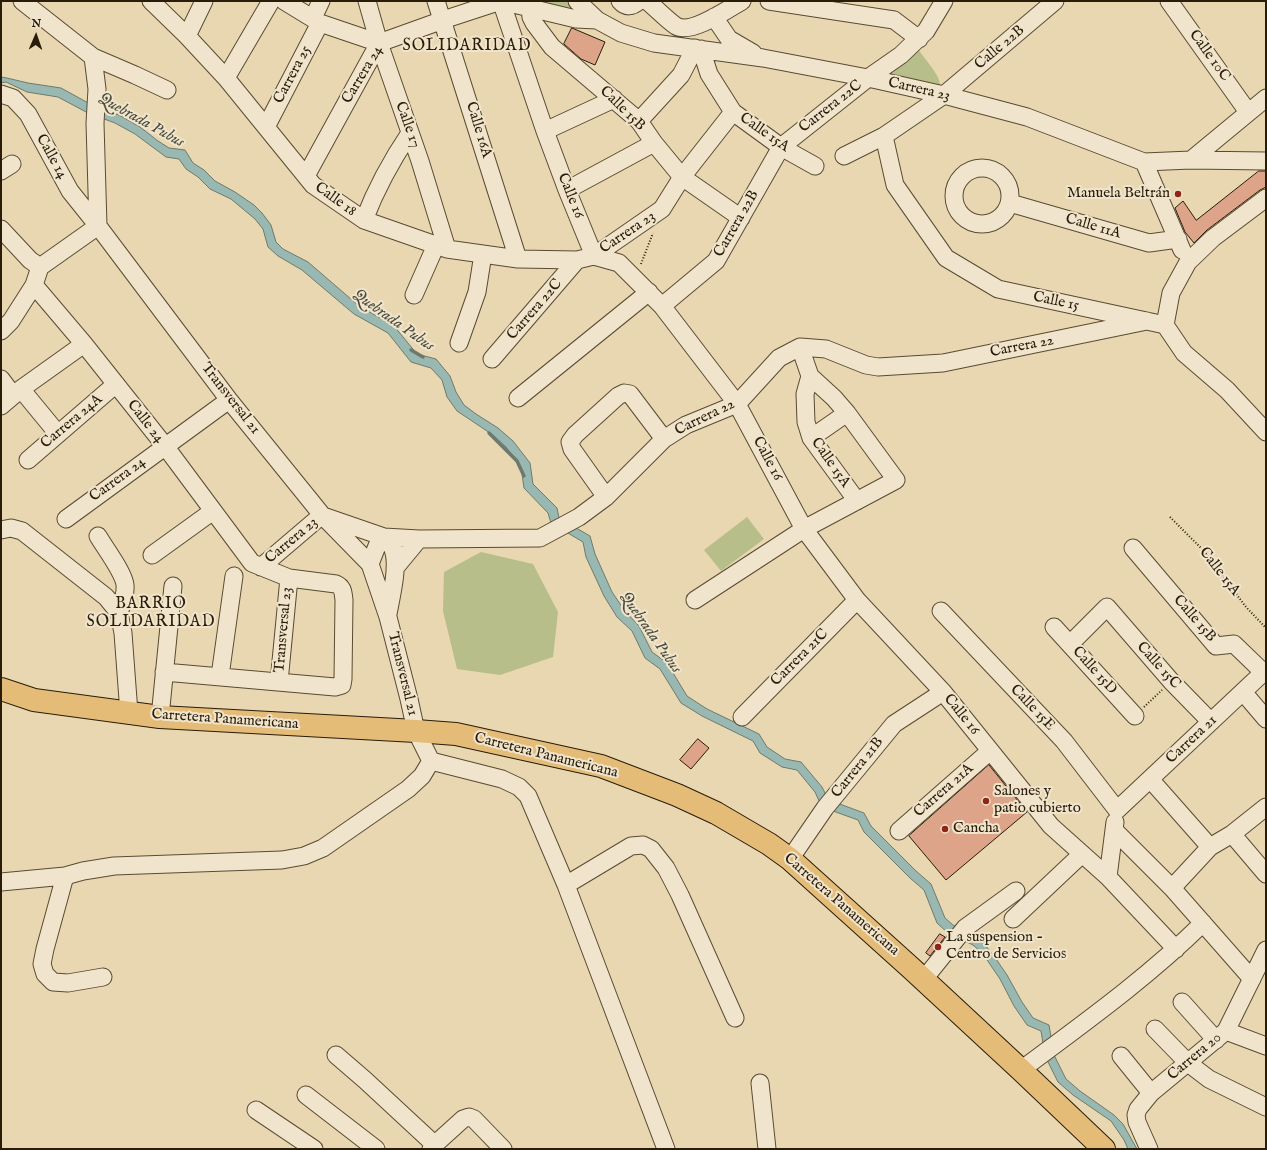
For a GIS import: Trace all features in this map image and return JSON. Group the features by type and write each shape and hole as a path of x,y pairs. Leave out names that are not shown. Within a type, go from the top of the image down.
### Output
{"highway":[{"name":"Carretera Panamericana","path":"1,689 34,700 160,717 456,734 601,766 677,795 716,812 769,844 790,859 924,979 1104,1149"}],"street":[{"path":"22,1 93,57 167,90"},
{"name":"Calle 18","path":"151,1 187,36 226,78 313,185 364,220 441,247 483,254 518,259 577,260 594,256"},
{"path":"187,36 204,1"},
{"path":"226,78 271,1"},
{"path":"284,1 316,20 379,43"},
{"name":"Carrera 25","path":"266,127 316,20 321,1"},
{"name":"Calle 17","path":"367,1 379,43 420,161 441,247"},
{"name":"Calle 16A","path":"436,1 518,259"},
{"path":"501,1 576,19 597,20"},
{"name":"Carrera 24","path":"306,176 379,43 501,1"},
{"name":"Calle 16","path":"501,1 566,190 594,256 619,264 662,306 737,404 804,529 857,600 942,692 1051,826 1108,877 1176,950"},
{"name":"Carrera 23","path":"577,1 597,20 621,33 654,43 763,58 868,78 944,96 1027,117 1144,162 1191,160 1266,161"},
{"path":"635,2 677,27 686,28 696,26 742,1"},
{"path":"769,1 894,20 919,39 926,31 944,1"},
{"name":"Calle 22B","path":"944,96 1055,1"},
{"name":"Calle 10C","path":"1169,1 1248,112"},
{"name":"Calle 15B","path":"530,8 531,17 534,23 552,48 639,121 654,143 682,177 741,218"},
{"path":"714,17 728,39 763,58"},
{"name":"Carrera 22C","path":"781,147 868,78 901,55 919,39"},
{"path":"639,121 681,75 698,48"},
{"name":"Calle 15A","path":"698,48 709,74 733,112 781,147 815,166"},
{"path":"4,324 34,285 40,267 98,226 95,122 97,89 93,57"},
{"path":"844,156 884,136 944,96"},
{"name":"Calle 14","path":"5,98 28,114 70,191 98,226"},
{"path":"1191,160 1266,98"},
{"path":"545,131 614,99"},
{"name":"Carrera 23","path":"594,256 662,209 682,177 733,112"},
{"path":"364,220 380,182 410,133"},
{"name":"Calle 15","path":"884,136 895,185 946,258 998,289 1165,325"},
{"path":"566,190 654,143"},
{"name":"Carrera 22B","path":"662,306 716,261 781,147"},
{"path":"1144,162 1188,262"},
{"path":"1266,198 1213,238 1188,262 1171,293 1165,325 1184,353 1227,390 1266,432"},
{"name":"Calle 11A","path":"1010,203 1149,243 1178,239"},
{"name":"Transversal 21","path":"98,226 229,400 322,516 370,564 388,616 416,731 431,761"},
{"path":"1,229 30,260 40,267"},
{"path":"414,295 441,247"},
{"path":"459,343 478,292 483,254"},
{"name":"Carrera 22C","path":"492,359 577,260"},
{"name":"Calle 24","path":"34,285 116,384 165,446 213,511 257,565"},
{"path":"518,398 649,292"},
{"name":"Carrera 22","path":"322,516 384,537 419,539 540,538 579,517 606,497 664,439 686,425 737,404 779,358 800,347 826,349 866,365 878,367 943,363 1148,322"},
{"path":"12,397 84,344"},
{"path":"695,600 804,529 896,480 847,412 810,376 800,347"},
{"name":"Calle 15A","path":"810,376 805,394 806,422 811,438 857,502"},
{"path":"1,379 12,397 58,434"},
{"name":"Carrera 24A","path":"28,460 116,384"},
{"path":"606,497 572,449 570,442 575,435 618,396 624,393 630,394 664,439"},
{"name":"Carrera 24","path":"66,518 229,400"},
{"path":"811,438 847,412"},
{"path":"152,555 213,511"},
{"name":"Carrera 23","path":"257,565 322,516"},
{"path":"1,530 11,528 22,531 106,597 119,613 123,633 129,713"},
{"path":"98,536 123,578 125,586 124,599 119,613"},
{"path":"370,564 377,546 384,537"},
{"name":"Transversal 21","path":"384,537 392,548 395,568 388,616"},
{"path":"395,568 419,539"},
{"name":"Calle 15B","path":"1133,548 1216,646 1234,644 1265,671"},
{"path":"164,672 335,687 342,685 343,589 336,584 289,578 257,565"},
{"path":"220,676 234,576"},
{"name":"Transversal 23","path":"279,682 289,578"},
{"path":"160,717 173,586"},
{"name":"Carrera 21C","path":"742,717 857,600"},
{"name":"Calle 15C","path":"1070,644 1107,607 1171,681 1211,722"},
{"name":"Calle 15E","path":"941,611 1064,741 1117,810"},
{"name":"Calle 15D","path":"1054,627 1135,716"},
{"name":"Carrera 21","path":"1117,810 1265,671"},
{"name":"Carrera 21B","path":"790,859 825,808 894,724 942,692"},
{"path":"1243,692 1266,719"},
{"path":"1,700 34,700"},
{"name":"Carrera 21A","path":"899,831 990,751"},
{"path":"1,882 65,876 83,871 114,866 282,860 304,856 323,848 408,789 422,776 431,761 502,779 519,787 528,796 566,886 666,1149"},
{"path":"1150,779 1210,847"},
{"path":"1172,888 1210,847 1232,834 1266,807"},
{"path":"1108,877 1117,810"},
{"path":"1114,830 1172,888 1252,979"},
{"path":"1232,834 1266,874"},
{"path":"566,886 631,846 643,845 651,849 666,868 680,895 735,1018"},
{"path":"1013,920 1082,854"},
{"path":"65,876 45,949 42,964 45,974 53,982 68,983 103,978"},
{"path":"924,979 960,934 1016,891"},
{"path":"1021,1070 1145,976 1176,950 1203,923"},
{"name":"Carrera 20","path":"1149,1149 1137,1122 1136,1114 1138,1109 1151,1093 1221,1036 1266,950"},
{"path":"1182,1002 1221,1036 1266,1046"},
{"path":"1155,1029 1188,1063 1209,1079 1266,1107"},
{"path":"336,1055 365,1080 433,1146 463,1119 469,1117 474,1118 503,1149"},
{"path":"1121,1056 1151,1093"},
{"path":"760,1083 766,1149"},
{"path":"306,1095 376,1149"},
{"path":"256,1110 314,1149"}],"path":[{"name":"Carrera 23","path":"635,278 662,209"},
{"name":"Calle 15A","path":"1170,517 1203,550 1246,607 1266,628"},
{"path":"1135,716 1171,681"}],"green space":[{"path":"530,1 570,1 572,8 570,10"},
{"path":"917,47 938,77 940,86 915,84 880,71"},
{"path":"747,517 764,539 721,571 704,550"},
{"path":"481,552 533,564 558,612 553,657 500,675 457,669 443,611 444,572"}],"water":[{"path":"1,77 61,88 92,105 119,115 140,127 169,148 185,150 193,163 204,170 215,181 235,192 254,205 262,213 271,225 276,242 283,249 308,262 359,306 394,326 417,354 436,359 450,376 456,392 464,405 498,428 513,441 530,463 533,484 557,508 559,518 590,536 595,554 612,592 625,611 639,626 652,652 667,663 687,696 707,709 759,734 767,747 785,759 801,762 822,787 827,797 837,803 864,813 871,826 931,884 945,918 953,925 980,939 1007,975 1033,1018 1049,1025 1054,1055 1066,1079 1114,1115 1123,1124 1137,1149 1128,1149 1124,1140 1111,1121 1073,1095 1058,1082 1045,1056 1041,1031 1027,1025 1014,1006 1000,979 983,954 973,945 948,933 937,923 924,890 864,832 858,820 833,811 820,803 815,792 797,770 782,767 760,753 753,741 702,716 681,703 660,669 645,658 632,631 617,617 604,596 586,557 583,542 551,523 548,513 524,488 521,467 506,447 493,435 457,411 447,397 442,380 431,368 411,362 388,333 354,314 302,270 278,256 268,247 263,229 255,219 231,199 210,189 198,177 186,169 179,159 166,157 135,134 115,123 88,113 58,97 27,92 6,82 1,83"}],"building":[{"path":"572,28 605,42 595,65 581,59 564,44"},
{"name":"Manuela Beltrán","path":"1259,171 1266,171 1266,187 1207,230 1194,243 1185,232 1175,208 1183,201 1196,220"},
{"path":"698,739 709,748 691,769 680,760"},
{"path":"989,765 1027,812 946,880 909,836"},
{"path":"940,934 945,937 930,956 926,953"}],"waterway":[{"name":"Quebrada Pubus","path":"411,350 423,357"},
{"name":"Quebrada Pubus","path":"489,433 517,461 524,476"}],"place":[{"name":"Manuela Beltrán","path":"1178,194"},
{"name":"Salones y patio cubierto","path":"986,801"},
{"name":"Cancha","path":"945,829"},
{"name":"La suspension - Centro de Servicios","path":"938,947"}],"district":[{"name":"SOLIDARIDAD","path":"467,47"},
{"name":"BARRIO SOLIDARIDAD","path":"151,614"}]}
